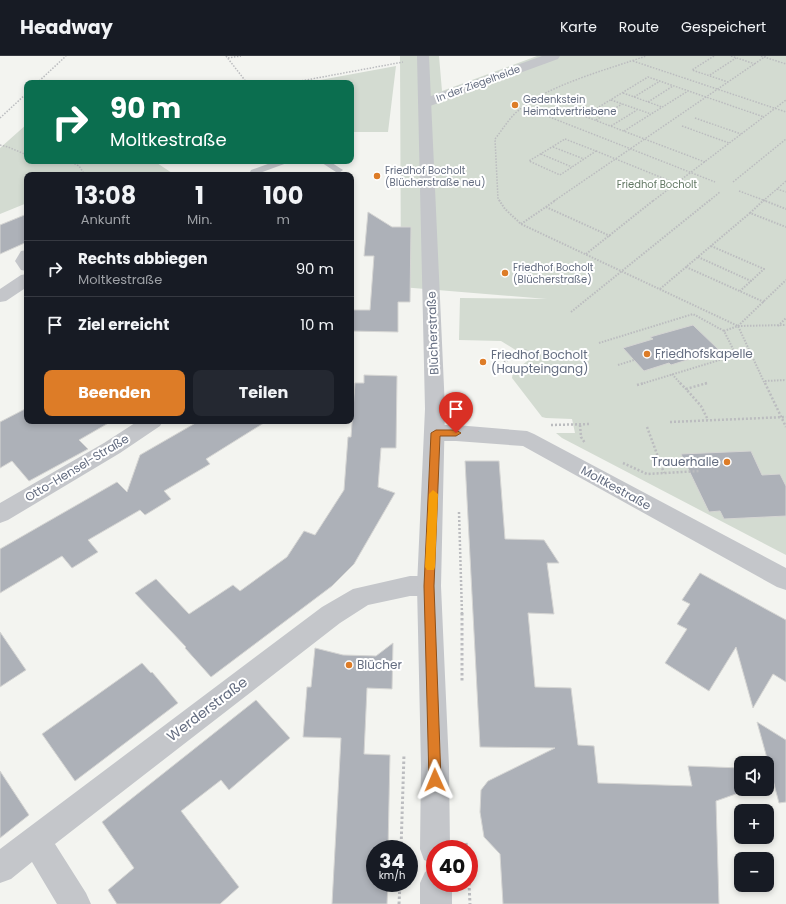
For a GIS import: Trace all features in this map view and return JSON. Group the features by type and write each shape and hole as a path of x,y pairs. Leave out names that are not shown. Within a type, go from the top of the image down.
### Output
{"street":[{"name":"Blücherstraße","path":"423,56 436,433 429,586 435,766 435,840"},
{"name":"In der Ziegelheide","path":"425,103 554,56"},
{"path":"0,297 24,280"},
{"name":"Otto-Hensel-Straße","path":"0,514 112,448 148,424"},
{"name":"Moltkestraße","path":"436,433 456,433 527,439 786,580"},
{"name":"Werderstraße","path":"0,868 331,615 362,596 410,586 429,586"},
{"path":"36,841 75,904"},
{"path":"436,892 436,904"}],"lane":[{"path":"254,172 276,164"},
{"path":"328,164 339,170"}],"path":[{"path":"41,80 66,56"},
{"path":"226,56 245,80"},
{"path":"228,58 241,56"},
{"path":"646,56 565,86 523,107 514,115 495,139 498,199 505,209 521,224 738,326 786,427"},
{"path":"714,56 692,70 728,82"},
{"path":"730,56 755,64"},
{"path":"761,56 765,56 786,64"},
{"path":"521,224 765,56"},
{"path":"709,75 736,58"},
{"path":"633,61 786,112"},
{"path":"306,80 404,62"},
{"path":"705,162 584,116 648,77 764,117"},
{"path":"634,97 660,81"},
{"path":"648,102 674,86"},
{"path":"624,131 688,90"},
{"path":"622,92 662,107"},
{"path":"0,118 24,96"},
{"path":"611,100 651,114"},
{"path":"586,254 786,100"},
{"path":"595,120 622,104"},
{"path":"523,107 715,182"},
{"path":"611,126 638,110"},
{"path":"695,118 741,134"},
{"path":"682,126 730,143"},
{"path":"596,151 560,175 529,161 565,139 596,151 676,184"},
{"path":"733,182 786,139"},
{"path":"0,145 11,146 16,151 24,154"},
{"path":"552,146 584,159"},
{"path":"540,154 572,167"},
{"path":"75,164 79,166 83,172"},
{"path":"660,289 786,181"},
{"path":"777,189 786,192"},
{"path":"739,191 786,209"},
{"path":"571,312 623,272 720,192"},
{"path":"545,207 610,236"},
{"path":"750,212 786,227"},
{"path":"711,246 764,269 740,291"},
{"path":"698,257 751,281"},
{"path":"686,267 764,302"},
{"path":"738,326 786,280"},
{"path":"599,343 693,314 724,331 736,354 637,385"},
{"path":"778,326 786,318"},
{"path":"724,331 738,326 786,325"},
{"path":"504,362 527,350"},
{"path":"618,365 634,360"},
{"path":"672,374 702,406 708,420"},
{"path":"765,381 786,380"},
{"path":"686,389 707,383"},
{"path":"670,422 786,417"},
{"path":"573,426 590,424"},
{"path":"580,425 581,437 583,442 588,446"},
{"path":"647,427 664,473"},
{"path":"621,462 648,474 700,471"},
{"path":"459,509 462,593 462,687"},
{"path":"399,904 400,892"},
{"path":"469,892 470,904"}],"green space":[{"name":"Friedhof Bocholt","path":"400,56 439,56 442,91 537,56 786,56 786,555 562,438 556,433 575,433 572,419 542,417 512,378 513,372 530,359 501,341 459,340 460,298 547,299 401,287"},
{"path":"396,66 388,132 354,132 354,80 320,80"},
{"path":"24,127 24,164 158,164 170,172 24,172 24,204 0,214 0,148"}],"building":[{"path":"368,212 392,227 411,227 410,302 398,302 398,332 354,331 354,310 370,310 374,256 364,256"},
{"path":"24,215 24,243 0,254 0,225"},
{"path":"693,325 719,350 671,365 669,363 644,371 623,348 653,339 650,337"},
{"path":"364,375 397,376 396,448 381,448 378,487 395,493 354,564 332,586 211,677 185,648 186,647 135,593 156,579 189,614 233,585 240,591 287,557 304,531 315,535 344,490 348,437 351,437 352,424 354,424 355,383 364,383"},
{"path":"24,410 24,424 107,424 79,440 88,449 29,481 12,461 0,468 0,422"},
{"path":"194,424 262,424 206,459 210,464 164,491 171,499 145,515 140,510 88,540 98,552 72,568 62,556 0,593 0,549 117,482 127,492 140,455"},
{"path":"751,451 762,475 780,474 786,486 786,516 724,519 720,511 709,512 681,454"},
{"path":"465,461 499,461 505,539 544,540 559,563 547,563 554,614 528,613 535,687 571,688 578,745 594,746 598,783 692,786 688,766 734,768 734,795 716,801 719,904 503,904 500,854 484,837 480,812 481,790 488,781 555,748 480,747"},
{"path":"700,573 786,620 786,682 773,674 753,708 736,647 709,691 665,663 687,629 677,624 690,604 682,600"},
{"path":"0,632 26,670 0,687"},
{"path":"393,643 392,689 367,688 364,754 390,755 388,840 366,840 366,892 388,892 387,904 332,904 341,738 303,737 307,687 311,687 315,648 343,655 376,656"},
{"path":"142,663 151,673 152,672 178,703 75,781 42,734"},
{"path":"256,700 290,738 229,790 221,780 181,811 239,887 220,904 117,904 108,890 134,868 102,822"},
{"path":"757,722 786,740 786,802 779,803 774,784 774,756 766,756"},
{"path":"0,771 29,815 0,838"}],"slow traffic":[{"path":"430,567 433,494"}],"place":[{"name":"Gedenkstein Heimatvertriebene","path":"515,105"},
{"name":"Friedhof Bocholt (Blücherstraße neu)","path":"377,176"},
{"name":"Friedhof Bocholt (Blücherstraße)","path":"505,273"},
{"name":"Friedhofskapelle","path":"647,354"},
{"name":"Friedhof Bocholt (Haupteingang)","path":"483,362"},
{"name":"Trauerhalle","path":"727,462"},
{"name":"Blücher","path":"349,665"}],"route":[{"path":"435,780 429,586 436,433 456,433"}]}
